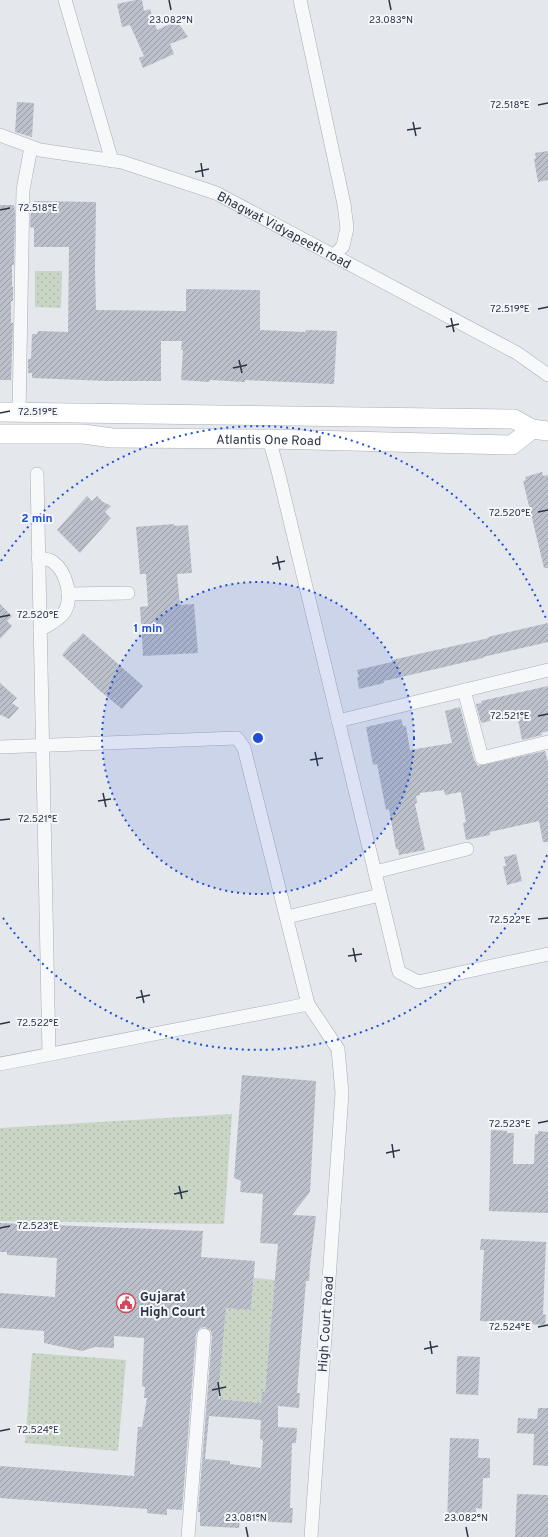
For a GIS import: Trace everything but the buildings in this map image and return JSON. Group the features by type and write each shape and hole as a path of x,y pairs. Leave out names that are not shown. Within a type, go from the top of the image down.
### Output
{"street":[{"path":"65,0 112,161"},
{"path":"300,0 344,204 347,228 343,246 334,256"},
{"name":"Bhagwat Vidyapeeth road","path":"0,135 40,150 122,162 216,193 517,353 548,375"},
{"path":"20,413 23,190 31,147"},
{"name":"Atlantis One Road","path":"0,412 514,419 540,430"},
{"name":"Atlantis One Road","path":"0,434 83,434 112,438 268,439 512,445 540,430"},
{"path":"268,439 278,471 399,972 418,982 548,954"},
{"path":"36,474 49,1054"},
{"path":"38,558 53,562 63,573 68,587 68,602 64,613 54,622 40,630"},
{"path":"68,594 128,593"},
{"path":"338,721 548,670"},
{"path":"464,690 482,758 548,742"},
{"name":"High Court Road","path":"43,745 237,738 244,748 308,1004 338,1050 342,1092 311,1537"},
{"path":"0,747 43,745"},
{"path":"375,872 467,849"},
{"path":"287,917 380,895"},
{"path":"0,1064 308,1004"},
{"path":"188,1537 204,1336"}],"green space":[{"path":"35,271 62,271 61,308 35,307"},
{"path":"232,1114 224,1224 0,1221 0,1128"},
{"path":"254,1278 275,1280 265,1392 262,1391 261,1403 218,1399 226,1308 251,1310"},
{"path":"32,1353 126,1360 118,1451 25,1443"}],"place":[{"name":"Gujarat High Court","path":"126,1303"}]}
